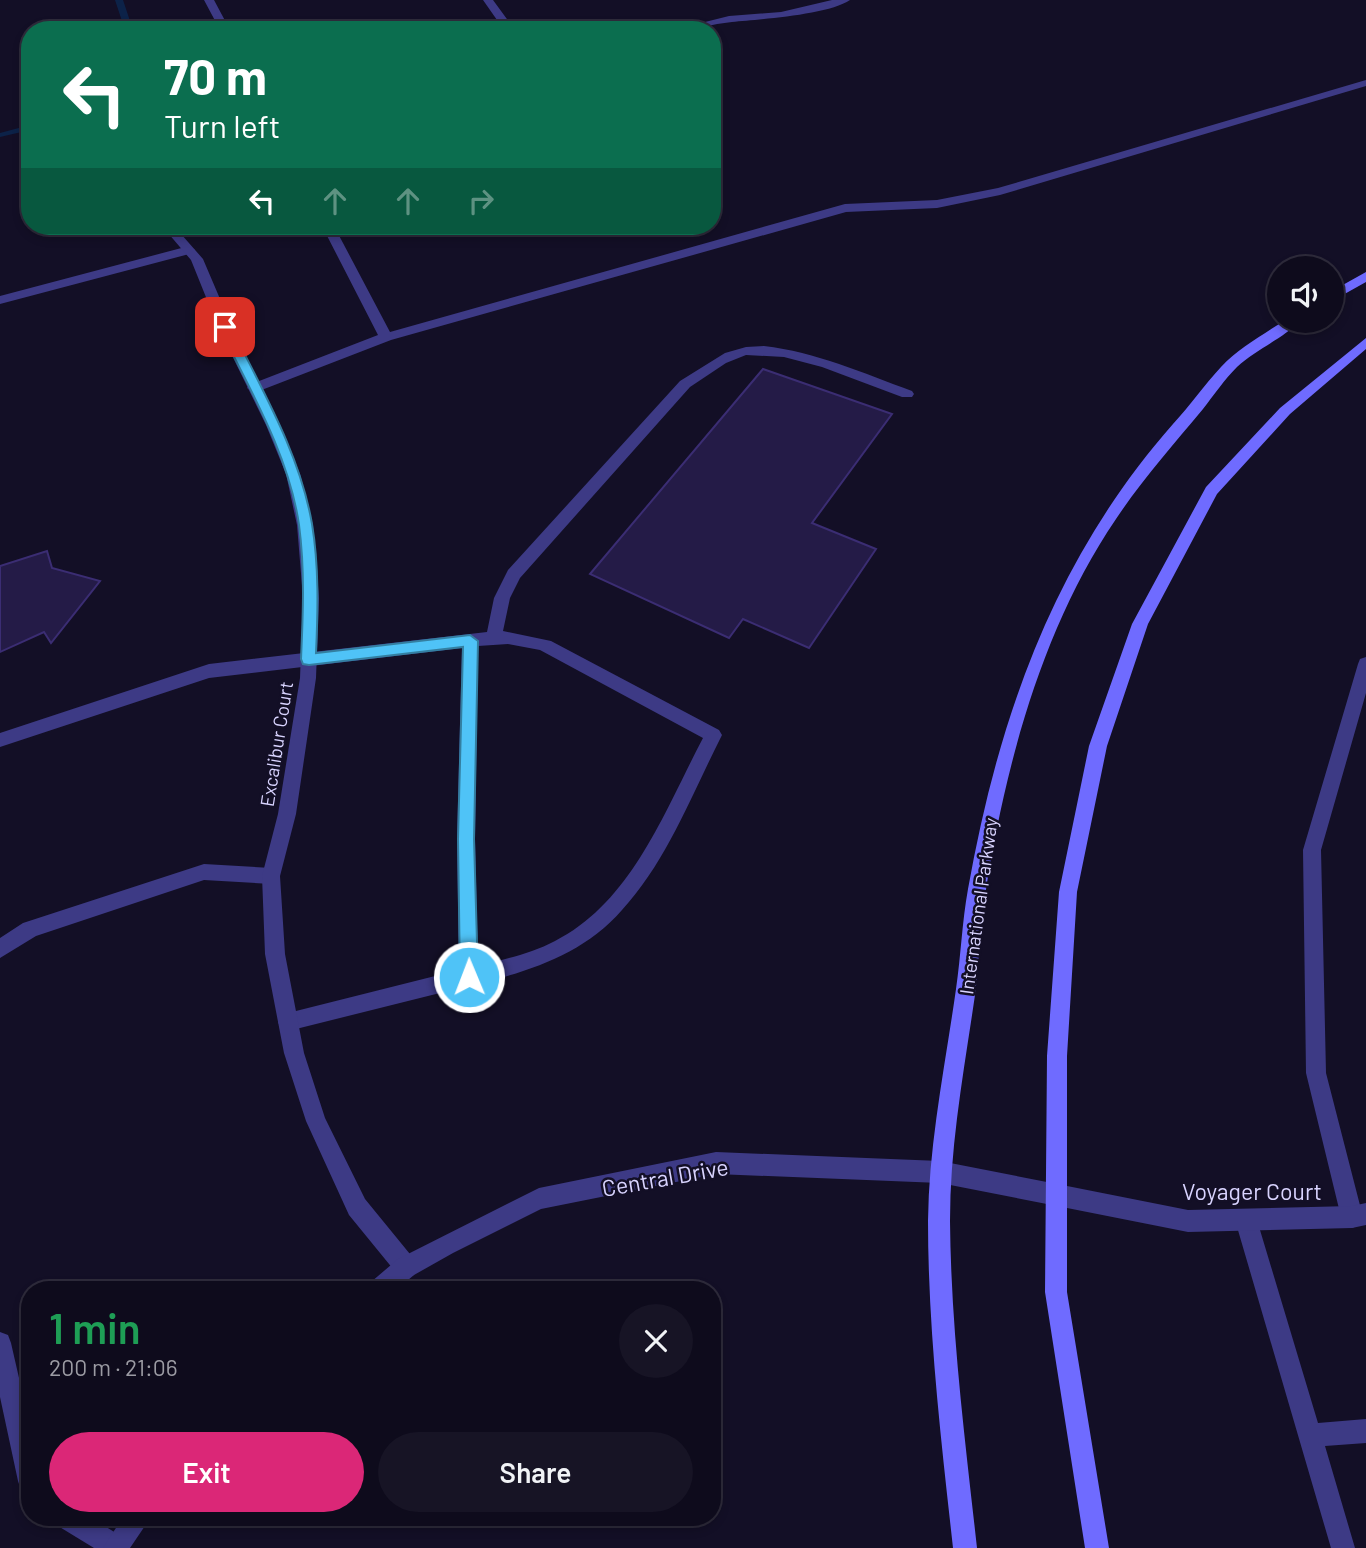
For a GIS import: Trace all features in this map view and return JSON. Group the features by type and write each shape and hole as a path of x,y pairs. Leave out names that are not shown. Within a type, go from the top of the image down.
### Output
{"main road":[{"path":"1344,290 1366,276"},
{"name":"International Parkway","path":"965,1548 940,1273 940,1172 947,1102 966,988 976,892 996,786 1023,693 1056,611 1086,553 1127,488 1173,431 1225,371 1254,346 1274,333"},
{"path":"1097,1548 1056,1292 1056,1056 1068,892 1098,746 1140,624 1211,491 1285,411 1366,342"}],"street":[{"path":"209,0 220,21"},
{"path":"488,0 503,21"},
{"path":"720,21 762,11 781,15 845,0"},
{"path":"254,388 386,337 845,208 937,204 1000,191 1366,83"},
{"name":"Excalibur Court","path":"176,235 197,259 273,425 293,474 305,525 311,598 309,659 300,743 271,876 275,954 293,1053 316,1121 356,1207 407,1267"},
{"path":"333,235 386,337"},
{"path":"0,300 189,250"},
{"path":"494,636 502,598 514,574 685,384 719,360 746,351 774,350 805,358 906,394"},
{"path":"0,740 209,671 494,636 518,637 545,645 713,735 649,857 611,912 569,944 547,954 469,977 288,1022"},
{"path":"469,977 466,839 470,641"},
{"path":"1359,1215 1316,1073 1312,850 1366,664"},
{"path":"0,949 30,929 204,872 271,876"},
{"name":"Central Drive","path":"390,1281 407,1267 444,1245 539,1199 716,1163 940,1172 1057,1195"},
{"name":"Voyager Court","path":"1057,1195 1188,1221 1359,1215"},
{"path":"1246,1220 1343,1548"},
{"path":"0,1343 21,1440"},
{"path":"1310,1435 1366,1431"},
{"path":"81,1526 115,1547 132,1526"}],"building":[{"path":"763,369 892,414 812,523 876,549 809,648 743,619 729,638 590,574"},
{"path":"47,551 52,568 100,581 51,643 44,632 0,652 0,566"}],"waterway":[{"path":"119,0 126,21"},
{"path":"0,135 21,129"}],"route":[{"path":"225,327 273,425 293,474 305,525 311,598 309,659 470,641 466,839 469,977"}]}
